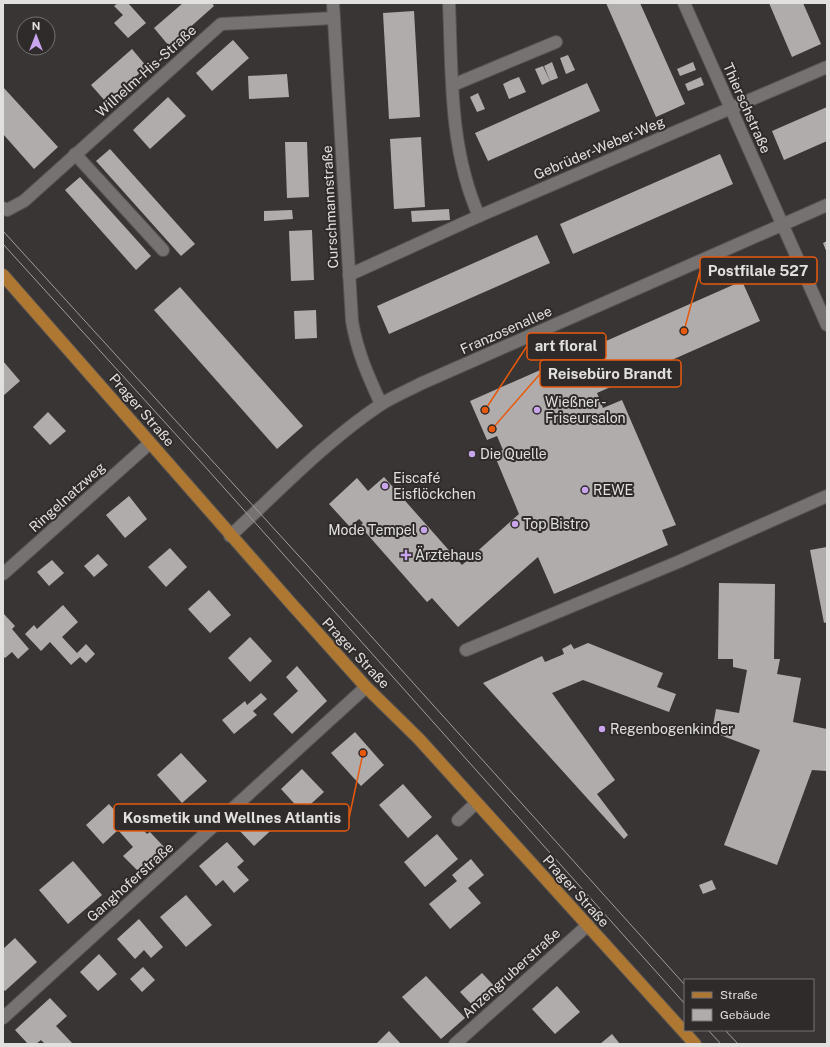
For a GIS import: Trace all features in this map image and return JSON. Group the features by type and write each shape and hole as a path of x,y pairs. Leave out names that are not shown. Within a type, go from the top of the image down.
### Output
{"main road":[{"name":"Prager Straße","path":"3,275 230,536 366,687 419,739 695,1044"}],"street":[{"name":"Curschmannstraße","path":"333,3 348,275 356,345 366,373 381,404"},
{"path":"449,3 456,137 471,196 479,216"},
{"name":"Thierschstraße","path":"684,3 827,325"},
{"name":"Wilhelm-His-Straße","path":"3,208 7,210 24,201 221,24 334,18"},
{"path":"453,85 556,42"},
{"name":"Gebrüder-Weber-Weg","path":"348,275 479,216 827,67"},
{"path":"75,154 163,250"},
{"name":"Franzosenallee","path":"230,536 353,424 381,404 434,378 827,205"},
{"name":"Ringelnatzweg","path":"3,574 150,443"},
{"path":"466,650 678,562 827,496"},
{"name":"Ganghoferstraße","path":"3,1018 366,687"},
{"path":"458,820 476,803"},
{"name":"Anzengruberstraße","path":"455,1044 588,925"}],"building":[{"path":"118,3 128,3 146,23 128,38 114,23 123,15 114,6"},
{"path":"183,3 212,3 214,6 169,46 154,28"},
{"path":"606,3 640,3 685,104 656,117"},
{"path":"769,3 803,3 821,44 792,57"},
{"path":"414,11 420,117 389,119 383,13"},
{"path":"233,40 249,58 212,91 196,73"},
{"path":"132,49 147,67 106,102 91,85"},
{"path":"568,55 575,70 566,74 560,58"},
{"path":"552,62 558,78 550,81 544,66"},
{"path":"693,62 696,70 680,76 677,69"},
{"path":"543,66 550,81 542,85 535,69"},
{"path":"287,74 289,97 249,99 248,76"},
{"path":"519,77 526,92 509,99 503,84"},
{"path":"701,77 704,85 688,91 685,84"},
{"path":"587,83 600,111 488,161 475,133"},
{"path":"3,87 58,147 34,169 3,134"},
{"path":"478,93 485,109 477,112 470,97"},
{"path":"168,97 186,116 150,149 133,130"},
{"path":"827,107 827,141 784,160 772,131"},
{"path":"421,137 425,207 394,209 390,139"},
{"path":"285,142 307,142 309,197 287,198"},
{"path":"110,149 195,244 181,256 96,161"},
{"path":"720,154 733,184 573,254 560,224"},
{"path":"80,177 151,256 136,270 65,190"},
{"path":"449,209 450,220 412,222 411,211"},
{"path":"292,210 293,219 264,221 264,211"},
{"path":"312,230 314,280 291,281 289,231"},
{"path":"537,235 550,263 389,334 377,306"},
{"path":"827,241 827,253 823,243"},
{"path":"742,281 760,321 597,393 603,408 622,400 676,525 662,530 668,545 554,594 538,557 458,627 432,598 427,602 360,526 363,523 359,519 350,527 329,504 357,478 368,491 384,477 462,565 519,514 494,454 503,450 497,436 487,440 470,401"},
{"path":"180,287 303,426 277,449 154,310"},
{"path":"316,310 317,338 295,339 294,311"},
{"path":"3,361 20,381 3,396"},
{"path":"48,412 66,431 50,445 33,427"},
{"path":"129,496 147,519 125,538 106,515"},
{"path":"827,547 827,622 824,623 810,550"},
{"path":"170,548 187,567 166,587 148,567"},
{"path":"98,554 108,565 94,577 84,566"},
{"path":"52,560 64,573 49,586 37,572"},
{"path":"719,583 775,584 774,659 780,659 777,674 801,678 793,722 827,729 827,771 812,770 777,865 724,845 760,750 712,732 716,709 739,713 747,670 733,667 733,659 718,659"},
{"path":"209,590 231,615 210,633 188,609"},
{"path":"63,605 78,622 62,637 77,653 86,644 95,654 86,663 80,657 71,665 50,642 41,651 25,634 34,625 37,629"},
{"path":"3,613 15,626 12,629 29,649 18,659 12,652 5,658 3,656"},
{"path":"250,637 272,661 250,682 228,658"},
{"path":"588,643 663,673 657,687 676,694 669,712 583,680 552,693 615,780 597,794 628,835 624,839 483,683 542,656 545,662 564,654 562,649 571,644 574,649"},
{"path":"297,666 327,701 292,734 273,714 298,691 286,677"},
{"path":"261,693 267,699 253,711 257,715 234,734 222,720 245,701 247,705"},
{"path":"355,732 384,765 361,786 331,753"},
{"path":"181,753 207,781 182,803 157,775"},
{"path":"302,769 324,792 302,812 281,789"},
{"path":"403,784 432,817 408,838 379,805"},
{"path":"109,804 126,823 132,818 147,834 150,832 164,847 138,871 123,856 133,847 118,830 103,844 86,825"},
{"path":"264,807 279,823 254,846 238,829"},
{"path":"437,834 458,859 425,887 404,862"},
{"path":"227,842 244,861 237,867 249,880 234,893 223,880 216,886 199,866"},
{"path":"471,859 484,875 468,888 481,903 450,929 429,904 457,881 452,875"},
{"path":"73,861 102,895 68,924 39,890"},
{"path":"712,880 716,889 703,894 699,885"},
{"path":"186,895 212,925 186,947 160,917"},
{"path":"139,919 163,947 151,958 144,950 135,959 117,939"},
{"path":"15,938 37,962 5,991 3,989 3,949"},
{"path":"99,954 117,974 98,991 80,972"},
{"path":"143,967 155,980 142,992 130,979"},
{"path":"482,973 496,988 475,1008 460,992"},
{"path":"426,976 465,1018 441,1039 402,997"},
{"path":"557,986 580,1012 555,1034 532,1009"},
{"path":"50,998 67,1016 56,1026 73,1044 45,1044 41,1040 36,1044 28,1044 15,1030"},
{"path":"389,1031 401,1044 376,1044"},
{"path":"612,1034 620,1044 600,1044"}],"tram line":[{"path":"3,231 308,566 684,984"},
{"path":"3,244 200,461 684,1003"},
{"path":"709,1031 721,1044"},
{"path":"726,1031 738,1044"}],"place":[{"name":"Postfilale 527","path":"684,331"},
{"name":"art floral","path":"485,410"},
{"name":"Wießner - Friseursalon","path":"537,410"},
{"name":"Reisebüro Brandt","path":"492,429"},
{"name":"Die Quelle","path":"472,454"},
{"name":"Eiscafé Eisflöckchen","path":"385,486"},
{"name":"REWE","path":"585,490"},
{"name":"Top Bistro","path":"515,524"},
{"name":"Mode Tempel","path":"424,530"},
{"name":"Ärztehaus","path":"406,555"},
{"name":"Regenbogenkinder","path":"602,729"},
{"name":"Kosmetik und Wellnes Atlantis","path":"363,753"}]}
